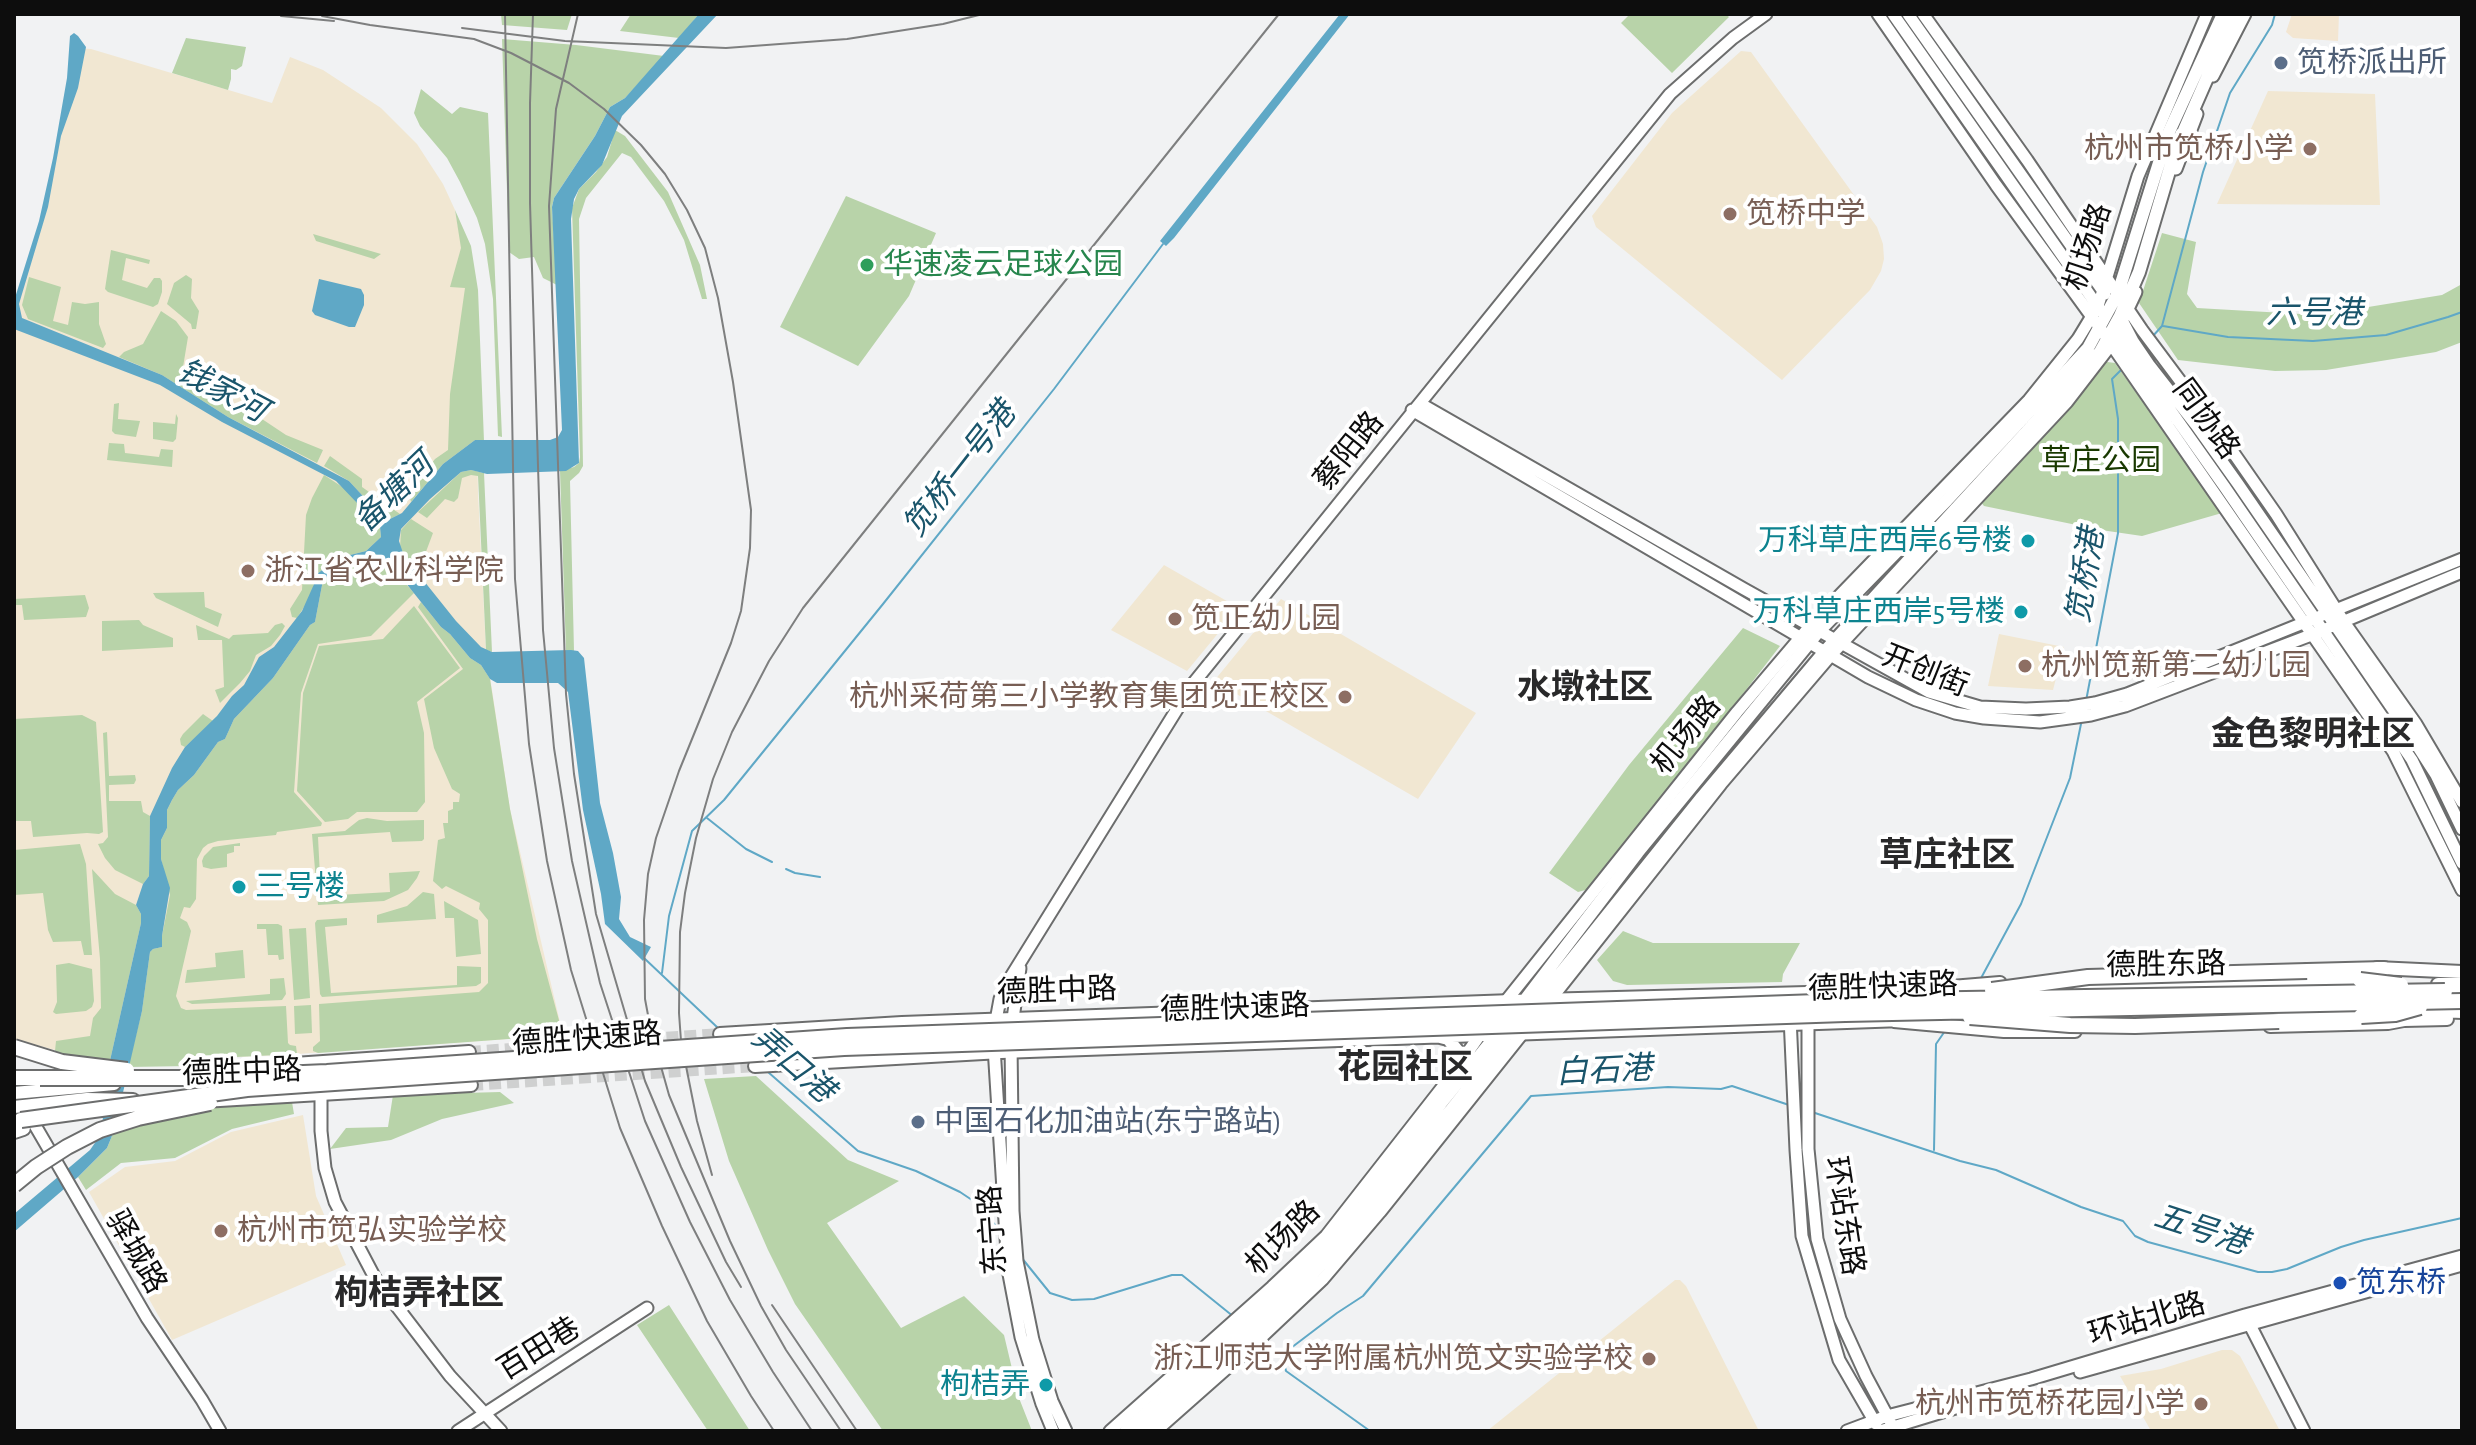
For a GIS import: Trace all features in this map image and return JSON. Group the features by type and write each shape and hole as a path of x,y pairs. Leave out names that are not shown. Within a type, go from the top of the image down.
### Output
{"highway":[{"path":"1931,1013 2088,977 2384,969"},
{"path":"2034,994 2099,986 2360,980 2443,996"},
{"name":"德胜快速路","path":"14,1120 107,1103 247,1089 844,1048 2443,996 2462,991"},
{"path":"2034,1015 2099,1018 2361,1016 2395,1014 2443,996"},
{"name":"德胜快速路","path":"2443,996 2462,1001"},
{"path":"1931,1013 1995,1021 2135,1026 2404,1020"},
{"name":"德胜快速路","path":"14,1078 187,1078 327,1072 847,1036 1931,1013"},
{"path":"14,1047 62,1062 187,1078"},
{"path":"14,1185 67,1147 100,1130 138,1118 208,1103 317,1090 361,1081"},
{"path":"14,1131 107,1103"}],"main road":[{"name":"机场路","path":"1261,1317 1275,1291 1325,1249 1362,1207 1815,628 1947,500 2115,320 2168,134 2223,14"},
{"name":"机场路","path":"1143,1431 1238,1337 1326,1260 1417,1160 1702,797 1838,641 2073,382 2115,320 2139,272 2175,151 2235,14"},
{"name":"德胜东路","path":"1546,999 1956,991 1988,989 2088,970 2336,965 2462,972"},
{"name":"德胜东路","path":"1988,989 2034,994 2462,984"},
{"name":"德胜中路","path":"725,1034 996,1019 1546,999"},
{"name":"德胜东路","path":"1516,1034 1791,1025 1888,1020 1931,1013 1969,1017 2393,1009 2462,1012"},
{"name":"德胜东路","path":"1931,1013 1961,1028 2046,1032 2462,1019"},
{"name":"德胜中路","path":"760,1065 1516,1034"},
{"path":"1437,1036 1453,1043 1459,1057 1457,1066"},
{"name":"德胜中路","path":"18,1092 122,1084 236,1068 469,1052"},
{"name":"德胜中路","path":"19,1106 199,1101 471,1085"},
{"path":"1425,1109 1441,1103"},
{"name":"机场路","path":"1126,1431 1168,1387 1238,1337"}],"street":[{"name":"蔡阳路","path":"996,1019 1000,999 1021,962 1192,685 1670,94 1733,38 1766,14"},
{"path":"1878,14 1996,185 2095,311"},
{"name":"同协路","path":"1893,14 2095,311 2115,320"},
{"name":"同协路","path":"1908,14 2103,291 2126,349 2436,775 2462,829"},
{"path":"1923,14 2107,277 2115,320 2126,349 2143,373 2189,457 2328,628 2416,724 2462,802"},
{"name":"机场路","path":"1815,628 2029,400 2078,339 2103,291 2138,176 2207,14"},
{"name":"机场路","path":"2115,320 2214,76 2245,14"},
{"path":"2115,320 2142,330 2276,514 2320,617"},
{"name":"同协路","path":"2143,373 2196,425 2238,484 2320,617"},
{"name":"开创街","path":"1416,407 1929,692 1980,707 2068,713"},
{"name":"开创街","path":"1416,407 1868,677 1955,713 2014,722 2125,706 2328,628 2462,572"},
{"path":"2184,430 2189,457"},
{"path":"2236,457 2238,484"},
{"name":"开创街","path":"2093,709 2462,559"},
{"path":"2328,628 2372,720 2393,751 2462,890"},
{"name":"同协路","path":"2328,628 2366,694 2412,760 2462,863"},
{"name":"机场路","path":"1275,1291 1336,1224 1479,1035 1737,712 1806,640"},
{"path":"2366,694 2372,720"},
{"name":"东宁路","path":"1021,962 1011,1053 1013,1211 1020,1280 1041,1370 1066,1431"},
{"name":"环站东路","path":"1789,993 1802,1236 1839,1360 1879,1428"},
{"name":"环站东路","path":"1807,993 1808,1141 1817,1239 1840,1319 1892,1424"},
{"name":"东宁路","path":"996,1019 994,1054 1008,1269 1021,1337 1053,1431"},
{"name":"驿城路","path":"18,1092 19,1106 55,1160 147,1318 220,1431"},
{"path":"321,1095 325,1168 335,1202 351,1234 382,1287 452,1379 501,1431"},
{"name":"环站北路","path":"2247,1320 2462,1256"},
{"name":"环站北路","path":"1847,1431 1879,1428 2031,1379 2462,1265"},
{"name":"百田巷","path":"458,1431 647,1308"},
{"name":"机场路","path":"1156,1431 1238,1337 1261,1317"},
{"path":"2247,1320 2304,1431"},
{"name":"机场路","path":"1110,1431 1168,1387"}],"shaded area":[{"path":"2292,14 2339,14 2338,41 2293,38 2286,32"},
{"name":"浙江省农业科学院","path":"77,48 91,49 272,103 290,57 323,70 381,108 417,144 443,184 455,210 469,287 486,650 510,809 563,1035 194,1059 189,1066 96,1061 14,1039 14,310 46,206"},
{"name":"笕桥中学","path":"1741,51 1751,52 1877,227 1883,244 1881,271 1870,290 1782,380 1596,227 1592,216 1672,113"},
{"name":"杭州市笕桥小学","path":"2268,91 2375,94 2380,205 2217,204"},
{"name":"笕正幼儿园","path":"1164,565 1239,608 1187,671 1111,630"},
{"name":"杭州采荷第三小学教育集团笕正校区","path":"1281,599 1476,713 1418,799 1214,681"},
{"name":"杭州笕新第二幼儿园","path":"1999,634 2064,647 2053,690 1988,686"},
{"name":"杭州市笕弘实验学校","path":"303,1115 316,1196 346,1265 172,1340 89,1192 125,1167 175,1161 231,1132"},
{"name":"浙江师范大学附属杭州笕文实验学校","path":"1675,1280 1686,1286 1759,1431 1487,1431"},
{"name":"杭州市笕桥花园小学","path":"2222,1350 2232,1350 2240,1356 2280,1431 2151,1431 2120,1376 2161,1369"}],"green space":[{"path":"501,14 572,14 567,30 502,25"},
{"path":"631,14 699,14 679,38 620,31"},
{"path":"1630,14 1726,14 1729,17 1672,73 1621,23"},
{"path":"186,38 246,47 242,66 231,69 228,90 172,73"},
{"path":"502,39 664,56 625,98 610,107 595,136 554,198 557,285 543,278 534,257 519,259 509,252"},
{"path":"421,89 452,114 460,107 488,113 502,437 498,436 493,299 485,244 477,218 447,158 420,126 414,113"},
{"path":"615,130 625,136 668,192 700,265 707,299 702,299 684,240 664,201 631,157 622,153 586,198 579,219 583,466 570,481 574,651 566,651 560,471 574,467 580,457 572,208 579,189 607,157"},
{"name":"华速凌云足球公园","path":"846,196 936,233 909,296 858,366 780,327"},
{"path":"455,210 471,246 478,290 484,441 475,440 443,464 411,502 416,483 435,459 448,450 450,394 465,288 450,287 461,248"},
{"path":"2162,233 2196,242 2187,294 2197,308 2319,315 2442,295 2462,284 2462,342 2436,352 2326,370 2275,371 2178,360 2139,303"},
{"path":"313,234 381,254 374,259 316,241"},
{"path":"111,250 150,260 149,264 126,258 122,280 147,288 154,278 160,278 162,292 158,304 153,307 105,289"},
{"path":"186,275 192,279 191,298 199,311 196,329 192,329 191,324 167,304 174,283"},
{"path":"29,277 61,287 53,321 68,325 72,302 99,302 99,324 106,344 103,348 28,319 22,305"},
{"path":"161,311 176,321 188,337 183,367 195,370 198,366 209,371 203,391 213,397 222,393 229,403 250,411 286,435 323,450 317,463 228,417 162,375 119,357 143,344"},
{"name":"草庄公园","path":"2100,361 2115,363 2222,513 2142,536 1984,506 1975,495"},
{"path":"119,403 118,419 140,421 136,437 112,431 114,404"},
{"path":"176,414 176,439 173,442 153,439 153,422 175,424"},
{"path":"109,443 124,444 125,453 159,457 161,449 173,450 172,467 107,460"},
{"path":"330,456 362,479 362,487 400,514 386,521 349,481 324,466"},
{"path":"471,470 484,473 492,652 486,650 478,476 462,478 458,498 454,502 445,499 427,518 418,512 461,472"},
{"path":"324,475 344,488 380,527 381,537 366,551 338,558 313,577 315,582 309,599 297,618 292,617 290,609 302,590 306,515"},
{"path":"411,519 433,533 424,557 446,568 423,580 400,548 401,530"},
{"path":"374,553 414,593 371,636 318,644 301,693 294,792 322,823 321,826 208,844 197,859 196,899 190,908 184,907 180,918 187,922 191,931 176,996 181,1008 286,1006 288,1043 296,1046 297,1054 194,1059 189,1066 128,1067 142,1011 150,952 162,947 170,895 161,859 167,810 178,790 194,775 218,742 225,739 234,719 273,678 315,622 323,580"},
{"path":"204,592 205,607 222,614 218,627 156,598 153,593"},
{"path":"85,595 89,608 86,617 24,620 22,605 14,605 14,599"},
{"path":"421,602 470,658 481,665 490,679 510,809 537,939 563,1035 318,1053 313,1051 313,1047 320,1041 319,1004 479,992 488,983 488,920 479,909 480,903 446,886 442,889 433,881 438,840 445,838 443,823 448,823 448,811 453,809 453,802 459,802 460,794 452,789 434,748 424,699 463,669 418,607"},
{"path":"414,606 460,668 417,702 424,733 425,802 417,812 357,812 348,819 325,822 297,791 303,693 319,646 383,639"},
{"path":"139,620 143,625 173,638 173,647 102,651 102,621"},
{"path":"282,623 285,626 280,635 271,646 256,655 250,671 220,703 215,690 224,687 222,640 198,640 196,625 229,639 233,635 268,633 275,625"},
{"path":"1743,628 1780,646 1593,888 1578,892 1549,873 1629,765"},
{"path":"203,714 213,721 185,747 181,745 183,734"},
{"path":"82,715 96,722 103,832 33,837 31,821 14,821 14,719"},
{"path":"107,732 109,776 135,775 136,780 134,784 109,785 109,801 141,801 143,812 150,816 149,876 143,884 115,870 98,844 108,837 103,733"},
{"path":"367,818 424,820 424,839 392,842 390,832 318,837 321,896 390,892 389,873 420,871 417,878 408,890 384,901 318,905 312,834 345,831"},
{"path":"240,843 240,846 234,846 234,852 227,854 227,867 203,867 204,856 213,847"},
{"path":"80,844 86,864 92,955 84,955 81,941 53,942 48,930 43,893 14,895 14,850"},
{"path":"92,869 115,894 136,905 141,914 109,1065 64,1056 55,1051 56,1041 90,1036 93,1018 101,1008"},
{"path":"423,892 434,894 436,919 377,923 377,915 407,906"},
{"path":"444,901 478,920 481,954 456,957 454,918 445,918"},
{"path":"347,918 347,925 325,927 331,993 457,985 457,966 481,967 481,983 476,986 322,997 315,923 317,920"},
{"path":"257,924 282,926 284,959 279,960 278,955 268,955 266,929 257,929"},
{"path":"306,928 310,998 294,1000 289,929"},
{"path":"1623,931 1653,943 1800,943 1783,974 1782,982 1627,985 1613,981 1597,960"},
{"path":"243,950 245,978 185,983 187,970 216,967 215,953"},
{"path":"69,963 92,969 94,1001 86,1011 56,1014 53,1012 57,1002 56,965"},
{"path":"284,978 286,994 282,1000 192,1004 186,1001 270,994 270,979"},
{"path":"311,1005 312,1033 295,1034 294,1006"},
{"path":"756,1076 848,1160 899,1181 827,1223 901,1328 964,1296 1004,1335 1019,1398 1032,1431 883,1431 795,1304 729,1161 704,1079"},
{"path":"500,1092 514,1103 442,1119 391,1140 330,1149 346,1128 388,1127 393,1095"},
{"path":"292,1102 294,1114 232,1129 175,1158 121,1163 86,1190 78,1177 107,1148 114,1131 158,1117 225,1104"},
{"path":"669,1305 750,1431 708,1431 637,1325"}],"water":[{"path":"699,14 718,14 622,116 602,165 579,189 574,199 571,219 579,463 566,471 461,472 401,529 399,541 404,556 481,647 492,652 571,650 578,651 584,658 600,803 621,897 619,919 630,937 651,947 643,961 605,924 583,810 568,692 558,683 497,683 490,679 481,665 470,658 441,627 386,562 374,553 364,557 350,568 323,580 315,622 273,678 234,719 225,739 218,742 172,800 167,810 167,828 161,840 161,859 170,888 162,947 150,952 142,1011 114,1131 107,1148 14,1232 14,1214 90,1150 101,1134 109,1065 141,923 141,914 136,905 149,876 150,816 172,768 185,747 244,685 259,657 274,647 302,611 315,582 313,577 338,558 366,551 381,537 380,527 336,481 222,422 160,385 14,329 14,301 39,221 53,158 67,78 70,36 74,33 86,47 78,88 61,136 48,207 19,304 22,318 162,375 228,417 349,481 386,521 402,513 443,464 475,440 550,440 558,437 562,430 554,198 595,136 610,107 625,98"},
{"path":"1340,14 1350,14 1166,246 1160,241"},
{"path":"319,279 361,289 364,305 355,327 315,315 312,311"}],"waterway":[{"name":"笕桥港","path":"2152,337 2162,326 2203,172 2230,93 2272,25 2275,14"},
{"name":"笕桥一号港","path":"662,973 669,916 692,831 724,800 883,604 1054,389 1163,244"},
{"name":"六号港","path":"2163,326 2228,337 2313,341 2386,335 2462,312"},
{"name":"笕桥港","path":"2086,701 2118,533 2118,419 2112,379 2123,368"},
{"name":"笕桥港","path":"1980,980 2021,904 2070,778 2082,719"},
{"path":"707,818 746,849 772,862"},
{"path":"786,869 820,877"},
{"name":"弄口港","path":"644,958 718,1028"},
{"name":"笕桥港","path":"1934,1150 1936,1044 1945,1031"},
{"name":"弄口港","path":"768,1072 858,1151 916,1171 960,1192 978,1204 999,1230"},
{"name":"白石港","path":"1283,1354 1363,1296 1531,1096 1668,1087 1721,1089 1732,1086 1789,1105"},
{"name":"五号港","path":"1815,1113 1996,1170 2081,1207 2123,1221 2135,1236 2148,1242 2258,1272 2287,1269 2364,1240 2462,1218"},
{"name":"弄口港","path":"1021,1257 1050,1293 1072,1300 1094,1299 1172,1275 1182,1275 1234,1317"},
{"name":"弄口港","path":"1262,1343 1282,1355 1286,1371 1370,1431"}],"tunnel":[{"path":"469,1052 720,1034"},
{"path":"471,1085 755,1066"}],"railway":[{"path":"505,14 515,579 529,744 547,861 571,970 620,1128 707,1321 774,1431"},
{"path":"533,14 530,203 543,630 554,748 572,861 600,983 645,1121 690,1222 730,1300 812,1431"},
{"path":"578,14 556,109 549,206 566,694 574,774 596,914 645,1081 681,1167 741,1287"},
{"path":"462,28 565,41 726,48 847,39 943,24 983,14"},
{"path":"712,1175 697,1121 681,1041 680,932 696,838 713,779 732,732 769,661 803,608 1279,14"},
{"path":"281,16 334,21"},
{"path":"322,16 474,39 511,53 569,83 604,109 665,174 705,248 718,298 733,382 751,510 750,548 741,611 731,643 679,771 656,838 648,874 644,920 645,999 669,1095 730,1241 786,1350 841,1431"},
{"path":"772,1305 857,1431"}],"place":[{"name":"笕桥派出所","path":"2281,63"},
{"name":"杭州市笕桥小学","path":"2310,149"},
{"name":"笕桥中学","path":"1730,214"},
{"name":"华速凌云足球公园","path":"867,265"},
{"name":"万科草庄西岸6号楼","path":"2028,541"},
{"name":"浙江省农业科学院","path":"248,571"},
{"name":"万科草庄西岸5号楼","path":"2021,612"},
{"name":"笕正幼儿园","path":"1175,619"},
{"name":"杭州笕新第二幼儿园","path":"2025,666"},
{"name":"杭州采荷第三小学教育集团笕正校区","path":"1345,697"},
{"name":"三号楼","path":"239,887"},
{"name":"中国石化加油站(东宁路站)","path":"918,1122"},
{"name":"杭州市笕弘实验学校","path":"221,1231"},
{"name":"笕东桥","path":"2340,1283"},
{"name":"浙江师范大学附属杭州笕文实验学校","path":"1649,1359"},
{"name":"枸桔弄","path":"1046,1385"},
{"name":"杭州市笕桥花园小学","path":"2201,1404"}],"district":[{"name":"水墩社区","path":"1585,688"},
{"name":"金色黎明社区","path":"2313,735"},
{"name":"草庄社区","path":"1947,856"},
{"name":"花园社区","path":"1405,1068"},
{"name":"枸桔弄社区","path":"419,1294"}],"water label":[{"name":"钱家河","path":"222,391"},
{"name":"备塘河","path":"394,493"}]}
